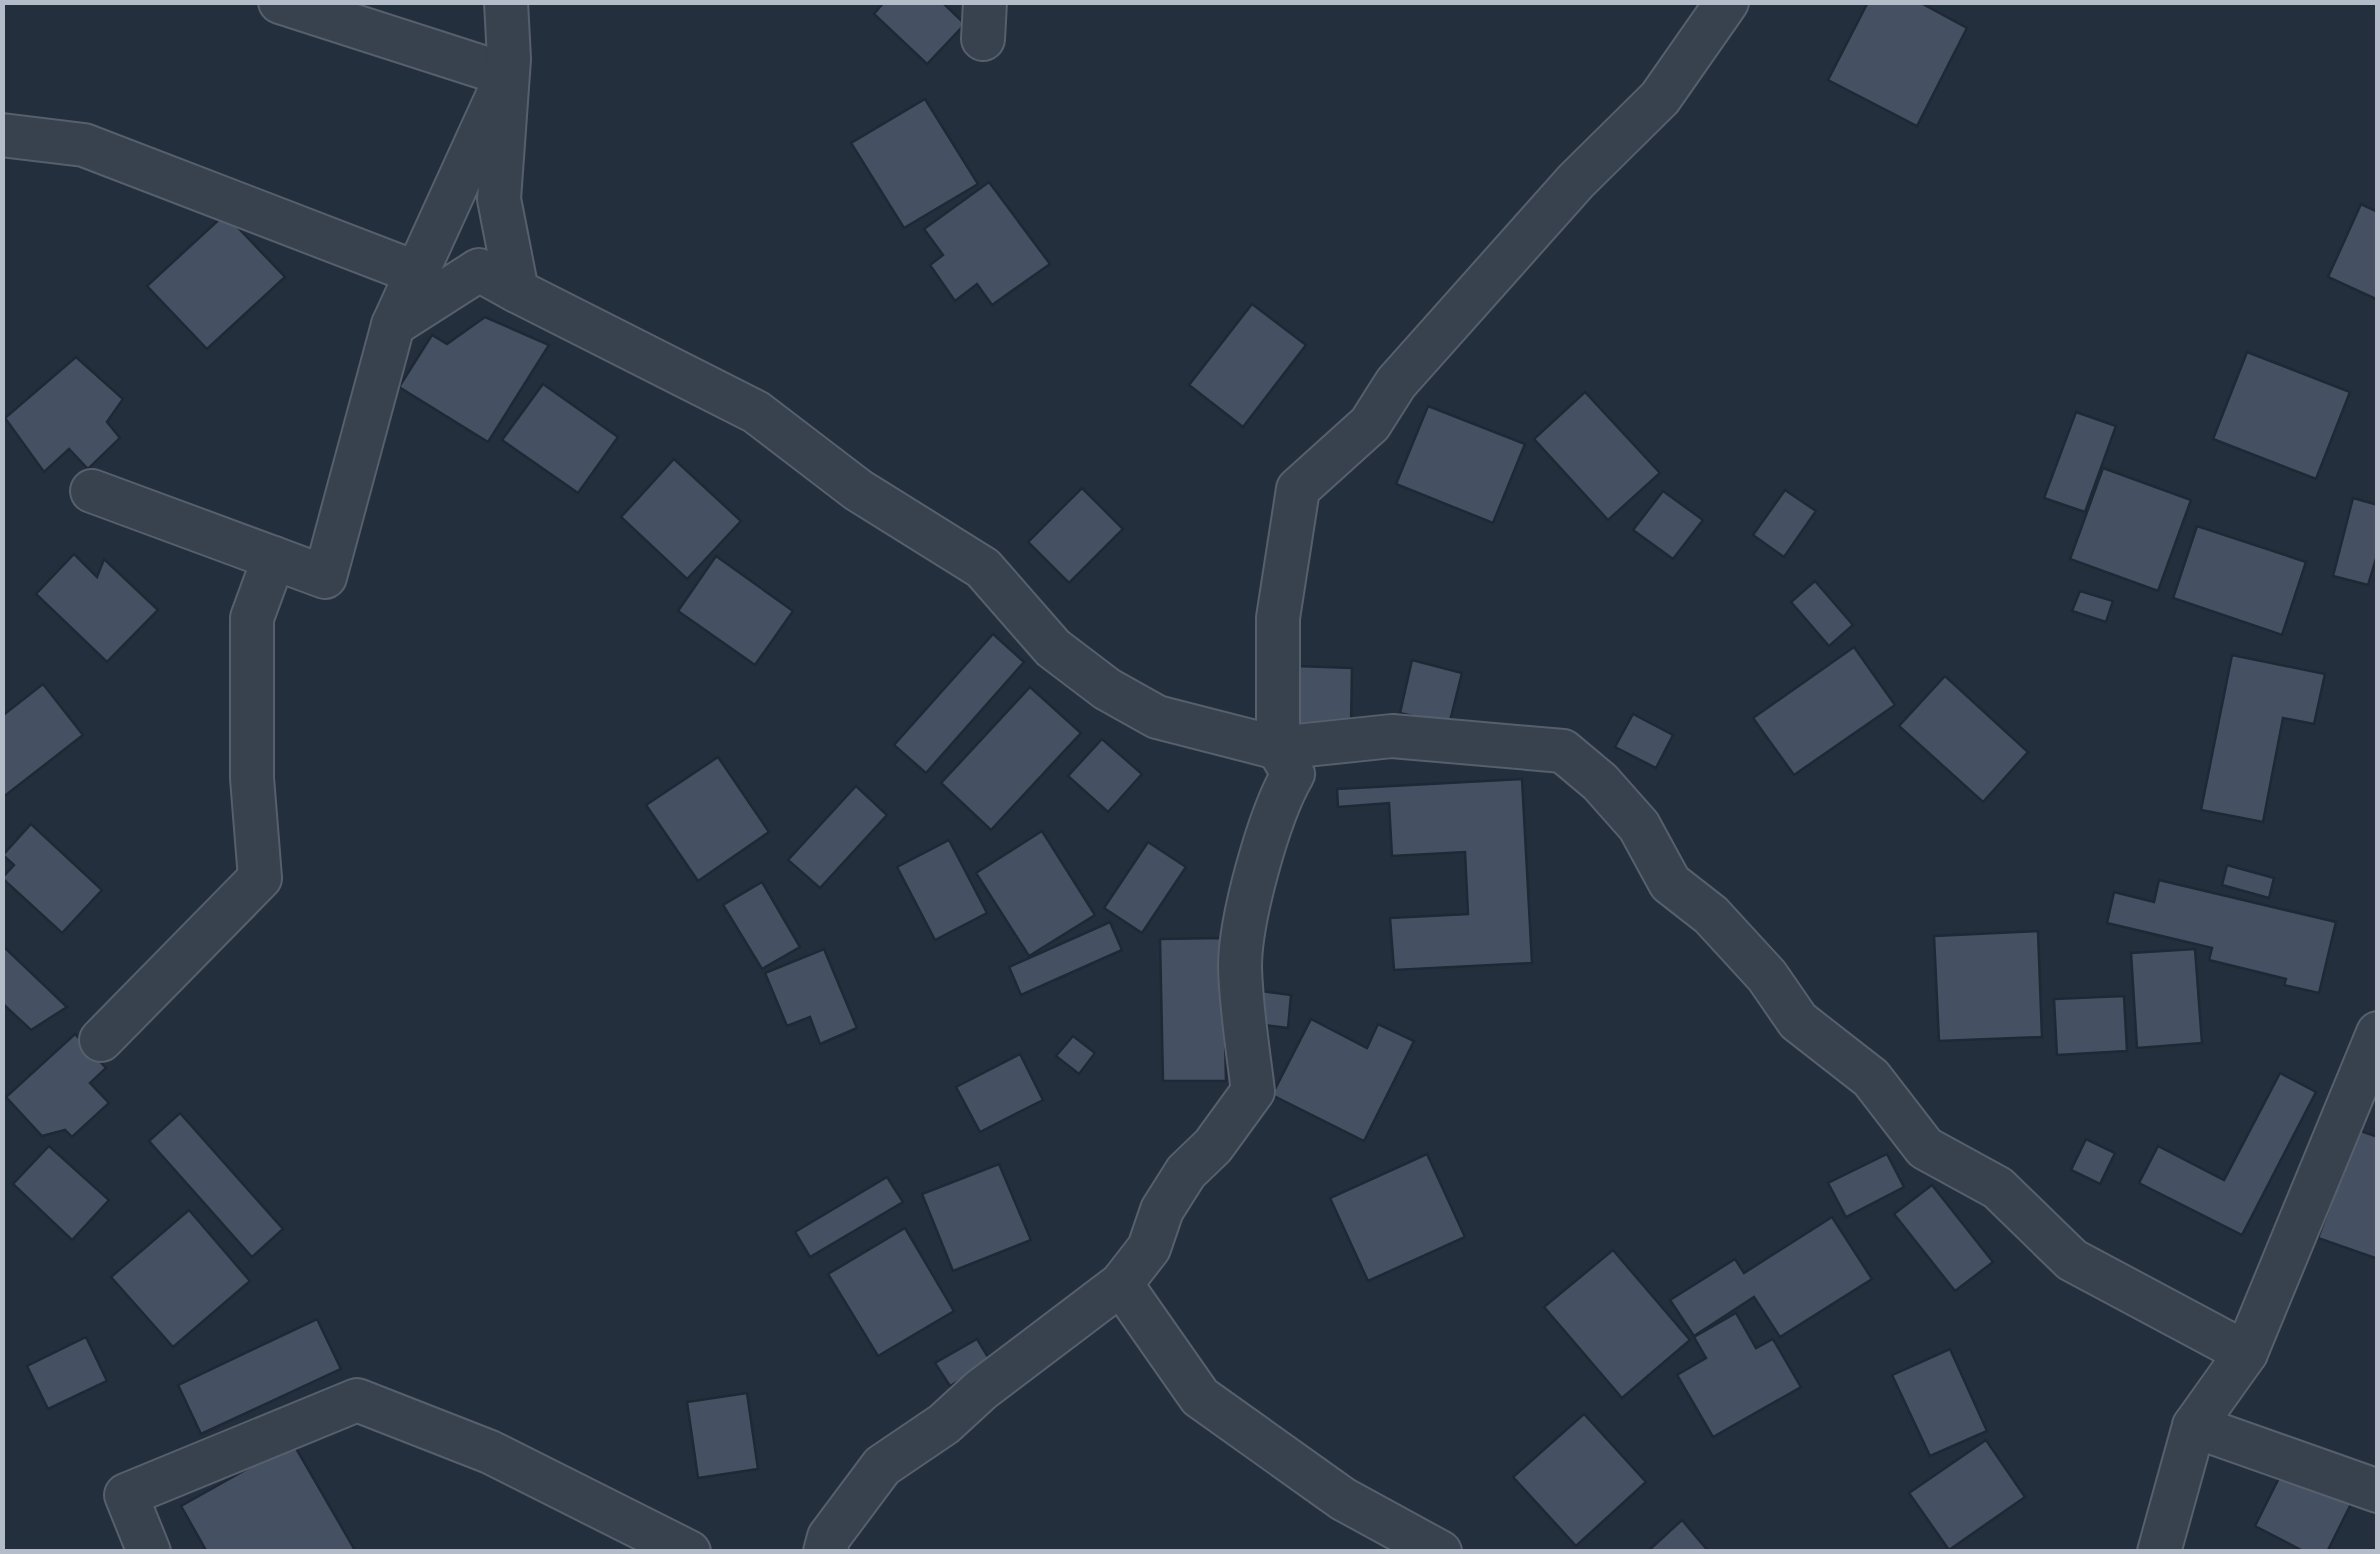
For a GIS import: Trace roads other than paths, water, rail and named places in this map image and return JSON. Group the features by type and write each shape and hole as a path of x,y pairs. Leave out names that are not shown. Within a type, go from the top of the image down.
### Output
{"street":[{"path":"280,2 507,76"},
{"path":"506,2 507,76 499,199 517,290"},
{"path":"825,1552 829,1538 882,1466 944,1424 981,1390 1121,1284 1149,1248 1162,1210 1186,1172 1212,1146 1253,1091 1240,963 1276,803 1293,774 1278,748 1278,618 1298,490 1370,424 1396,383 1576,181 1660,98 1728,2"},
{"path":"92,491 325,577 393,326 507,76"},
{"path":"2,134 84,146 417,273"},
{"path":"393,326 480,270 756,412 858,490 983,568 1054,648 1107,689 1157,718 1278,748 1392,736 1563,751 1600,782 1639,826 1670,883 1723,927 1768,976 1798,1021 1871,1078 1926,1148 1998,1188 2072,1260 2246,1353"},
{"path":"101,1040 260,878 252,778 252,618 274,558"},
{"path":"2159,1552 2194,1426 2246,1353 2378,1033"},
{"path":"1121,1284 1200,1396 1344,1499 1440,1552"},
{"path":"148,1552 126,1495 357,1400 490,1452 689,1552"},
{"path":"2194,1426 2378,1490"}]}
